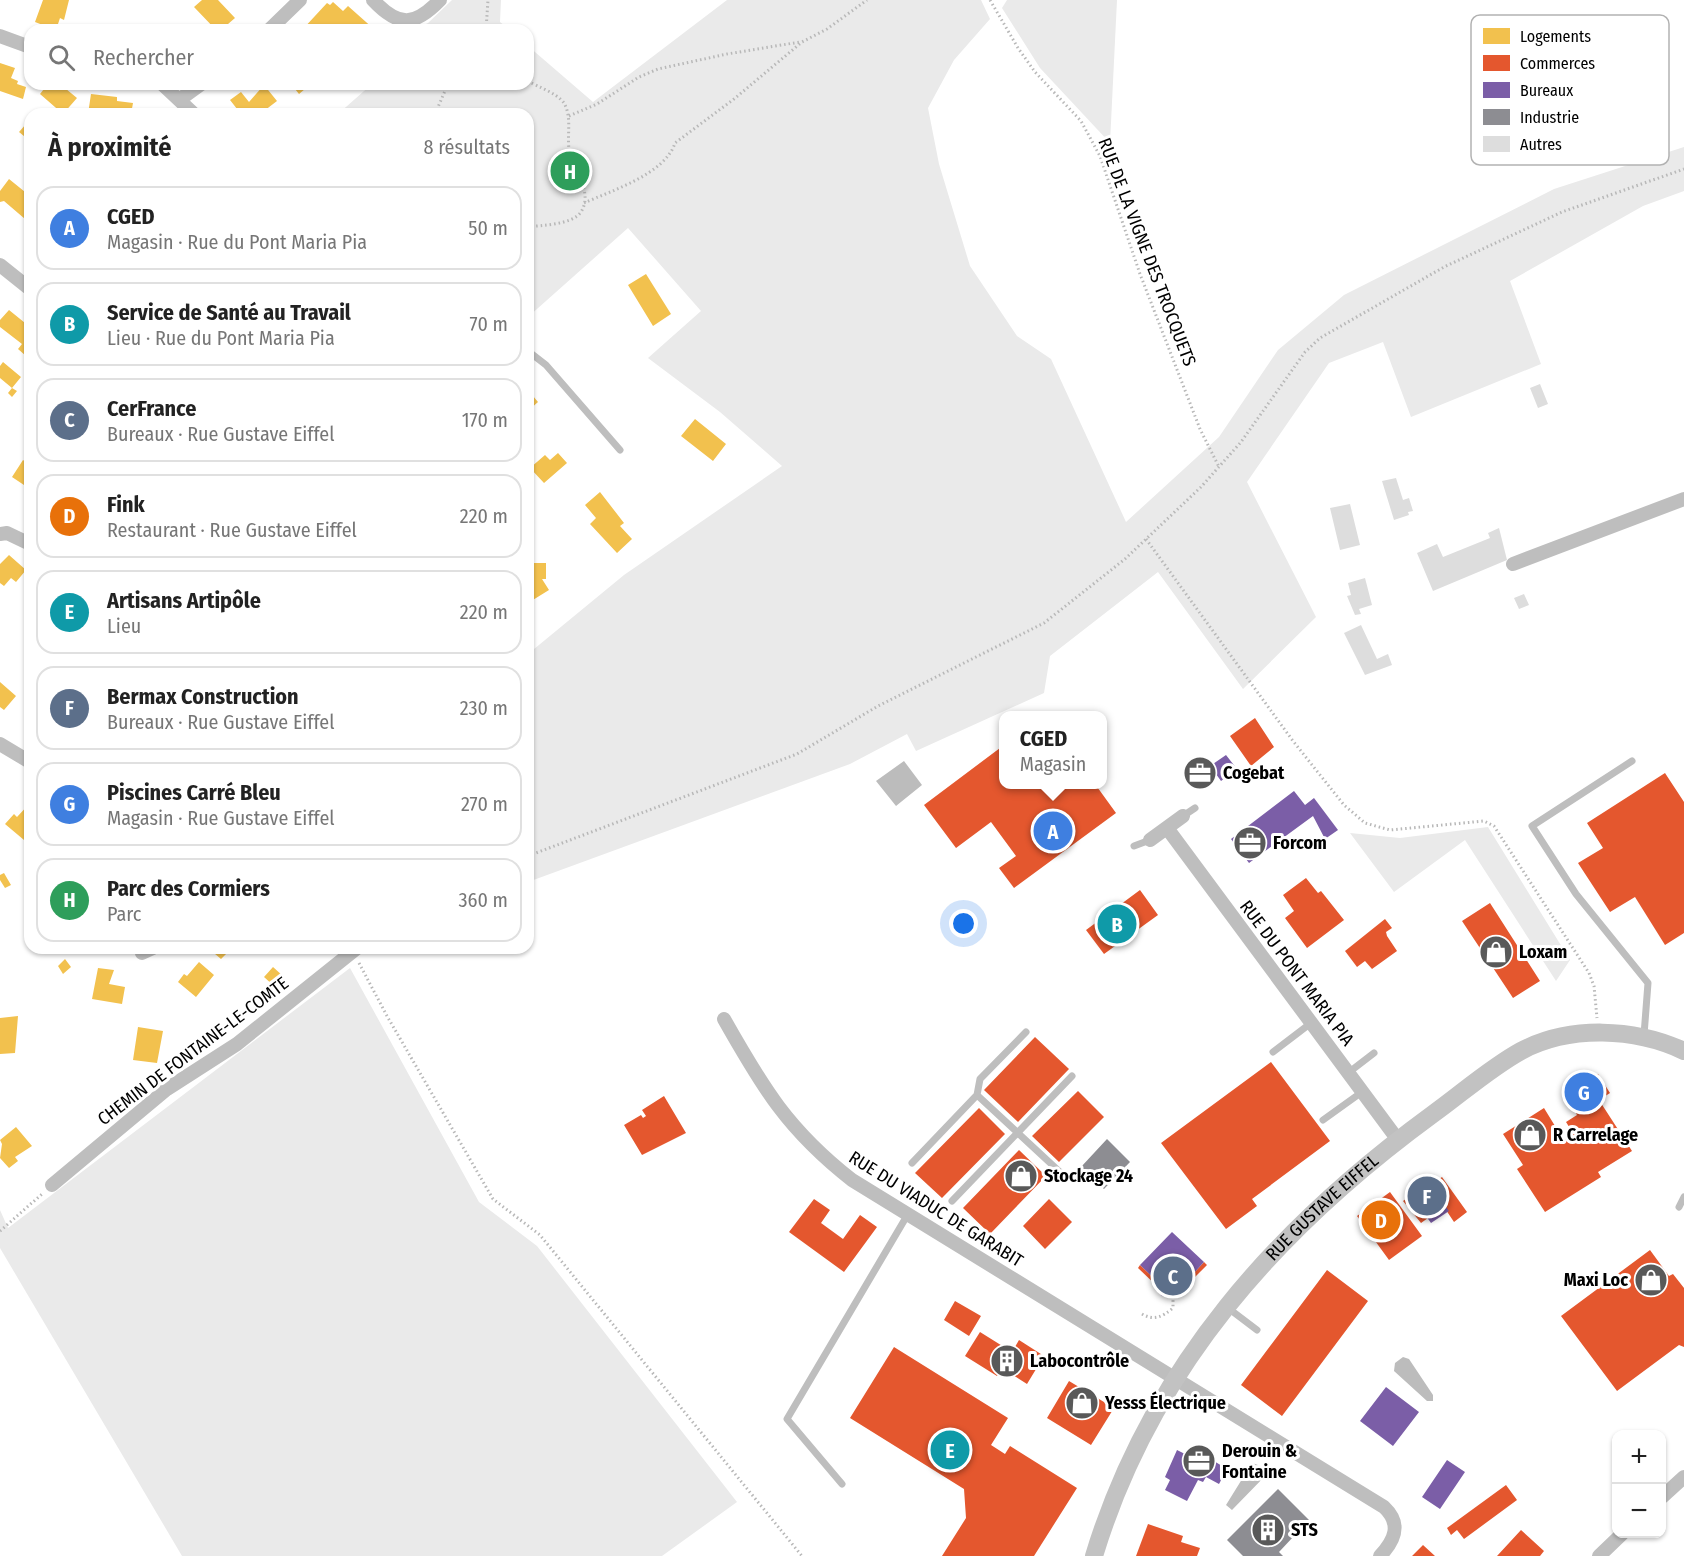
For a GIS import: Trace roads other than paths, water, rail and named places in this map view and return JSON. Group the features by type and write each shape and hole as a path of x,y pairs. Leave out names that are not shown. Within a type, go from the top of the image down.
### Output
{"street":[{"path":"275,24 300,0"},
{"path":"373,0 391,16 410,21 421,18 441,0"},
{"path":"0,36 24,45"},
{"path":"168,90 188,108"},
{"path":"179,100 193,90"},
{"path":"0,265 24,284"},
{"path":"1513,564 1684,499"},
{"path":"0,534 7,533 24,541"},
{"path":"0,744 24,758"},
{"path":"1150,840 1183,816"},
{"name":"RUE DU PONT MARIA PIA","path":"1167,828 1398,1140"},
{"name":"CHEMIN DE FONTAINE-LE-COMTE","path":"52,1185 167,1089 237,1044 349,954"},
{"name":"RUE DU VIADUC DE GARABIT","path":"724,1019 760,1081 796,1131 822,1157 852,1180 1384,1507 1392,1515 1396,1525 1394,1536 1380,1556"},
{"name":"RUE GUSTAVE EIFFEL","path":"1094,1556 1114,1499 1136,1449 1175,1378 1226,1307 1282,1241 1313,1211 1398,1140 1521,1051 1557,1038 1599,1033 1644,1038 1684,1051"},
{"path":"1666,1493 1684,1477"},
{"path":"1599,1556 1617,1538"}],"lane":[{"path":"534,356 546,365 620,450"},
{"path":"1632,761 1532,825 1575,894 1648,983 1644,1038"},
{"path":"1183,816 1195,808"},
{"path":"1134,846 1150,840"},
{"path":"1273,1052 1311,1023"},
{"path":"912,1163 977,1095 980,1079 1026,1032"},
{"path":"1348,1072 1374,1053"},
{"path":"952,1201 1072,1076"},
{"path":"1323,1120 1362,1092"},
{"path":"977,1095 1061,1173"},
{"path":"1679,1207 1684,1197"},
{"path":"842,1484 787,1419 908,1214"},
{"path":"1226,1307 1257,1330"}],"place":[{"name":"Parc des Cormiers","path":"570,171"},
{"name":"Cogebat","path":"1200,773"},
{"name":"CGED","path":"1053,831"},
{"name":"Forcom","path":"1250,843"},
{"name":"Service de Santé au Travail","path":"1117,924"},
{"name":"Loxam","path":"1496,952"},
{"name":"Piscines Carré Bleu","path":"1584,1092"},
{"name":"R Carrelage","path":"1530,1135"},
{"name":"Stockage 24","path":"1021,1176"},
{"name":"Bermax Construction","path":"1427,1196"},
{"name":"Fink","path":"1381,1220"},
{"name":"CerFrance","path":"1173,1276"},
{"name":"Maxi Loc","path":"1651,1280"},
{"name":"Labocontrôle","path":"1007,1361"},
{"name":"Yesss Électrique","path":"1082,1403"},
{"name":"Artisans Artipôle","path":"950,1450"},
{"name":"Derouin & Fontaine","path":"1199,1461"},
{"name":"STS","path":"1268,1530"}]}
